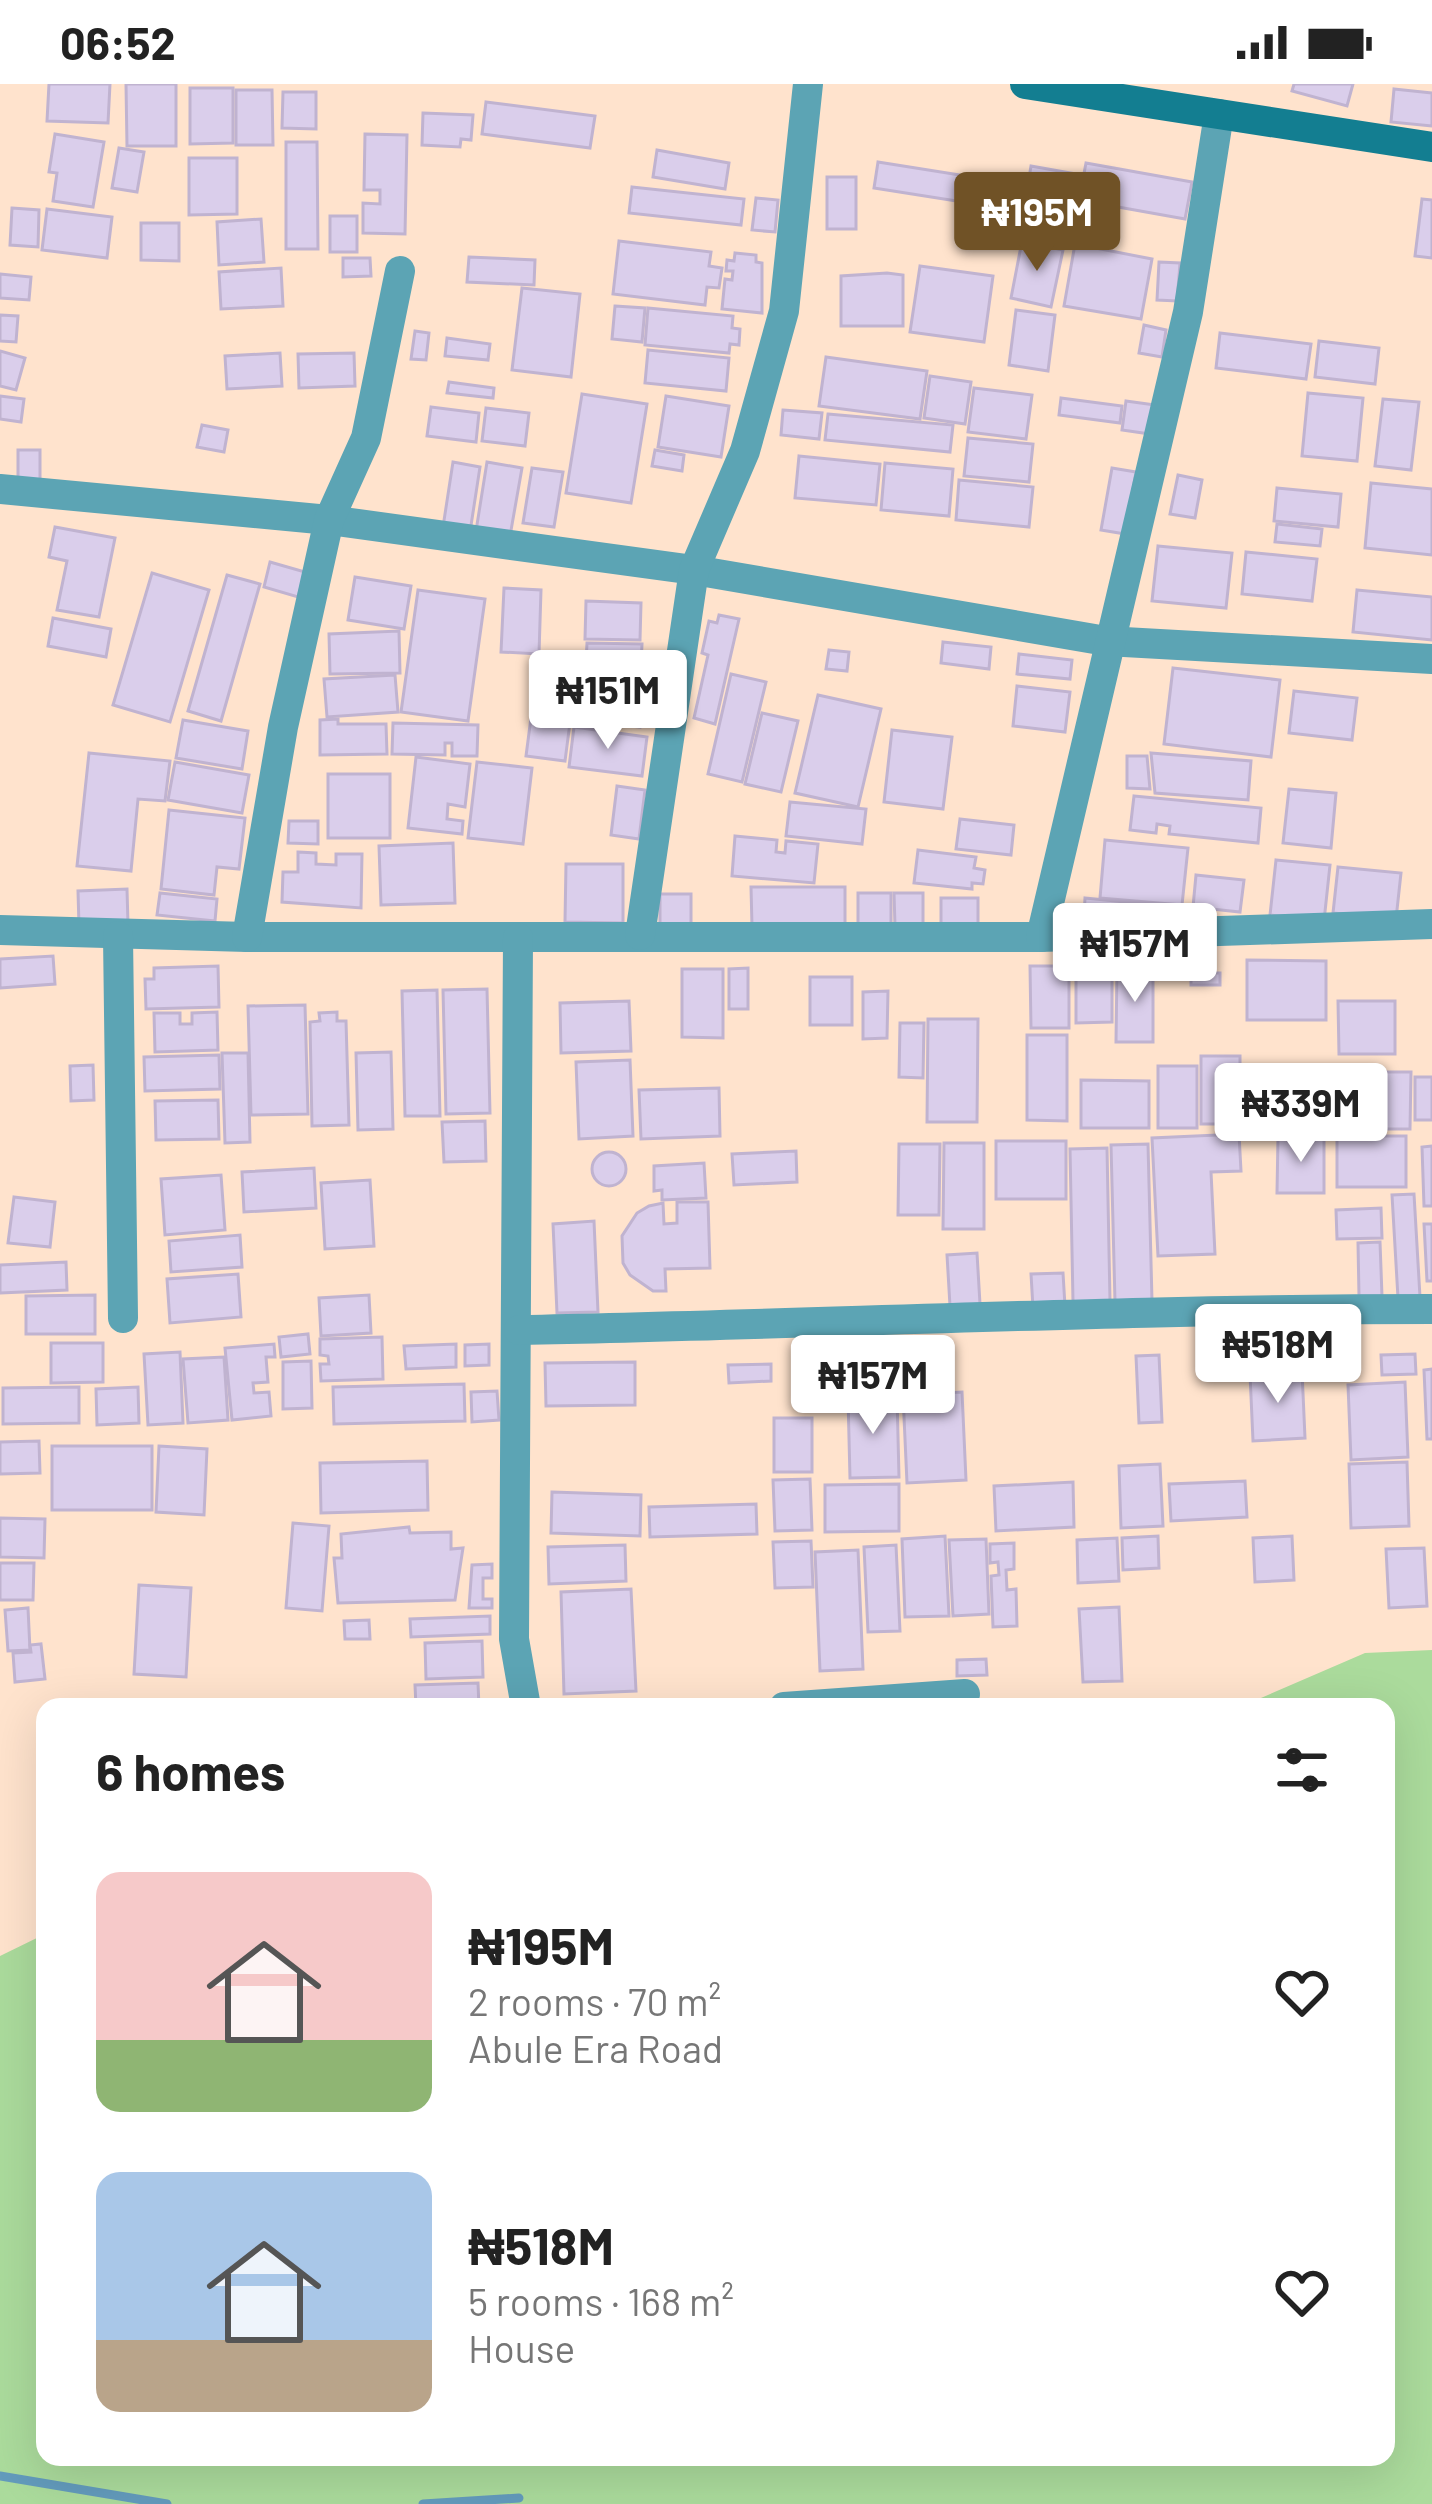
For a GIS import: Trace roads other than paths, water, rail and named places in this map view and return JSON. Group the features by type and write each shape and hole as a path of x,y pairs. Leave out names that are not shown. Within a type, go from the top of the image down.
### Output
{"street":[{"path":"640,935 694,570 745,451 784,311 808,84"},
{"path":"1025,84 1432,147"},
{"path":"1041,937 1106,641 1188,312 1219,114"},
{"path":"247,937 283,728 329,520 366,438 400,271"},
{"path":"0,489 329,520 694,570 1106,641 1432,659"},
{"path":"0,930 247,937 1041,937 1432,924"},
{"path":"118,936 123,1318"},
{"path":"518,938 514,1640 524,1698"},
{"path":"519,1330 925,1322 1181,1309 1432,1309"},
{"path":"909,1698 964,1694"}],"waterway":[{"path":"0,2476 167,2504"},
{"path":"423,2504 519,2498"}]}
